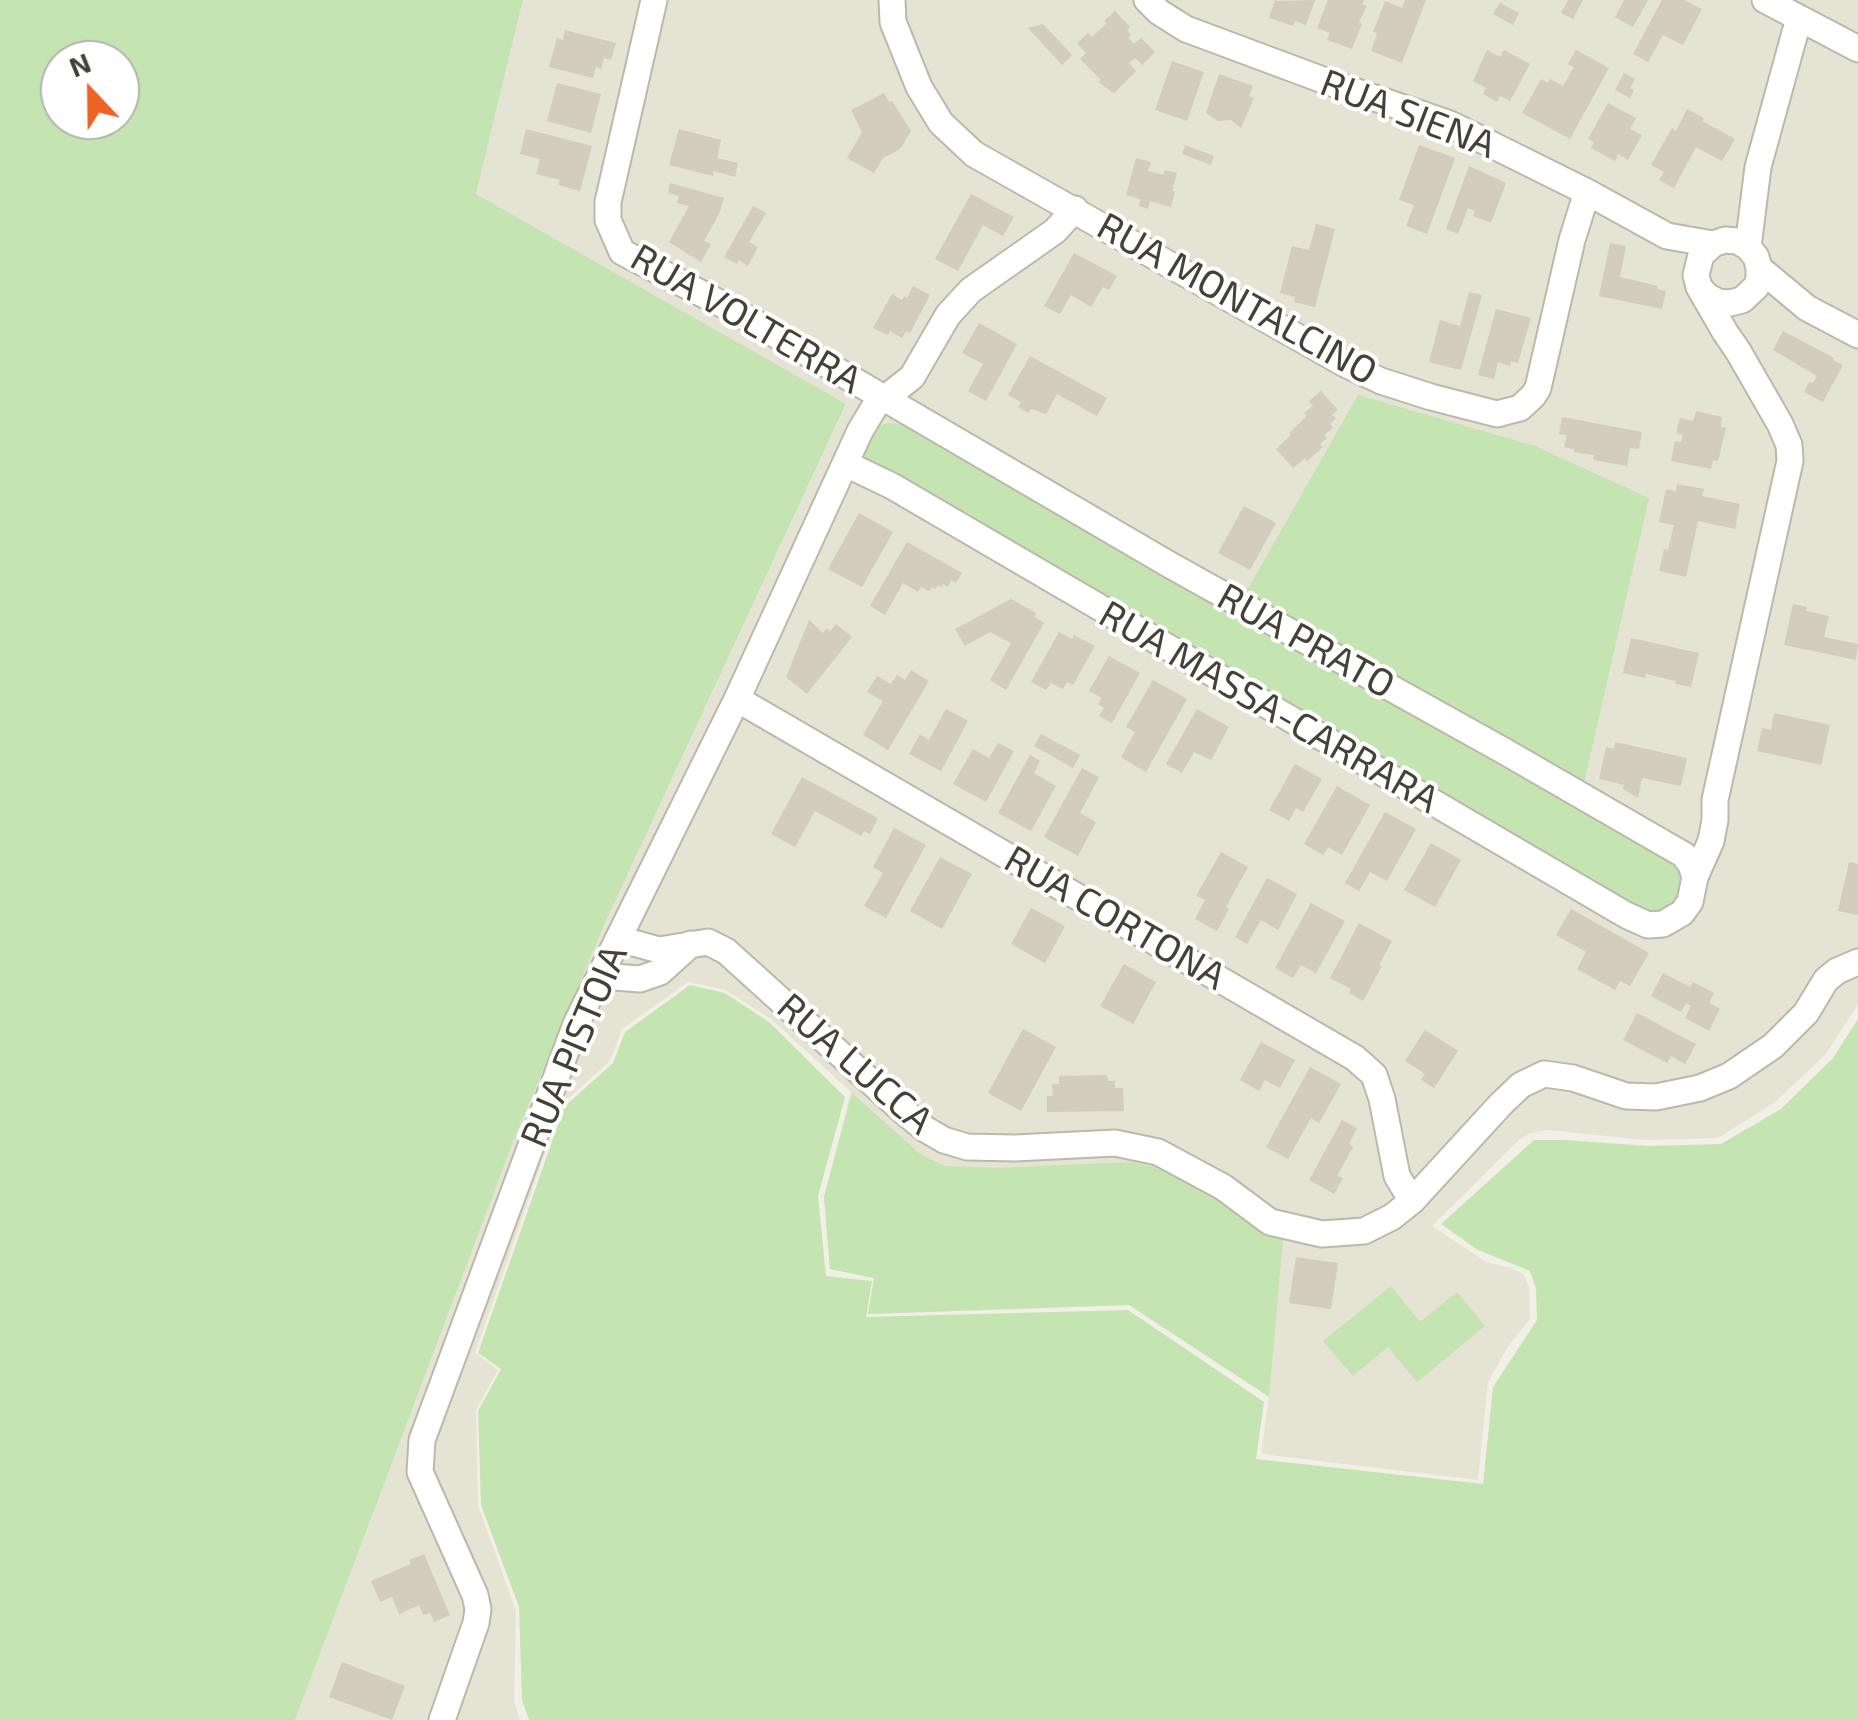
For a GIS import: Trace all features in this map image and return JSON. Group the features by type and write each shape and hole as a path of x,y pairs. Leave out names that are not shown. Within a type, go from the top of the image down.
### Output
{"street":[{"name":"RUA VOLTERRA","path":"654,0 608,202 608,220 622,252 734,310 886,398"},
{"name":"RUA MONTALCINO","path":"892,0 893,22 919,87 941,123 974,154 1345,364 1382,381 1496,414 1520,408 1538,388 1587,192"},
{"name":"RUA SIENA","path":"1147,0 1186,29 1450,124 1667,236 1736,250 1807,308 1858,335"},
{"path":"1765,0 1858,49"},
{"path":"1738,351 1735,322 1746,297 1756,287 1736,250 1800,18"},
{"name":"RUA PISTOIA","path":"448,1716 478,1609 476,1595 420,1472 422,1440 576,1024 737,700 875,406 912,377 948,315 972,290 1054,231 1075,209"},
{"name":"RUA SIENA","path":"1667,236 1698,281 1780,424 1789,444 1790,461 1716,800 1711,842 1693,889"},
{"path":"1736,250 1701,255 1697,262 1698,281 1707,296 1718,302 1730,303 1746,297"},
{"name":"RUA SIENA","path":"1746,297 1807,308"},
{"name":"RUA PRATO","path":"886,398 1170,565 1684,855 1691,865 1693,889"},
{"name":"RUA MASSA-CARRARA","path":"846,464 907,495 1626,916 1648,925 1663,924 1682,913 1693,889"},
{"name":"RUA CORTONA","path":"737,700 1355,1058 1374,1075 1397,1176 1412,1201"},
{"path":"1670,848 1698,827 1716,800"},
{"name":"RUA LUCCA","path":"619,938 659,950 708,942 734,956 925,1130 953,1144 1016,1148 1115,1144 1158,1152 1223,1188 1270,1222 1322,1234 1364,1231 1392,1218 1500,1104 1521,1085 1544,1074 1573,1078 1626,1096 1656,1097 1700,1088 1729,1076 1773,1046 1806,1013 1826,980 1858,962"},
{"path":"600,976 640,979 660,972 690,944"}],"shaded area":[{"path":"523,0 1858,0 1858,1004 1826,1054 1774,1103 1718,1138 1646,1140 1548,1130 1531,1133 1520,1139 1432,1226 1486,1262 1524,1275 1529,1287 1530,1319 1509,1345 1488,1382 1478,1480 1261,1454 1269,1396 1129,1305 868,1314 874,1278 830,1269 824,1197 851,1092 771,1019 725,990 688,982 622,1029 610,1061 562,1104 475,1353 498,1370 476,1410 478,1505 516,1611 514,1701 520,1720 295,1720 513,1142 605,923 846,405 476,194"}],"green space":[{"path":"0,0 523,0 476,194 846,404 605,923 513,1142 295,1720 0,1720"},
{"path":"1358,395 1535,446 1649,498 1583,787 1245,594"},
{"path":"901,424 1676,866 1681,886 1675,906 1665,913 1646,912 865,460 863,448 877,426"},
{"path":"690,985 725,993 769,1022 845,1097 818,1196 826,1276 872,1281 866,1317 1128,1310 1264,1402 1256,1459 1483,1484 1493,1387 1537,1320 1536,1289 1530,1271 1478,1250 1441,1224 1534,1140 1648,1146 1721,1144 1781,1109 1833,1058 1858,1019 1858,1720 529,1720 522,1700 519,1607 481,1505 478,1411 501,1369 478,1353 564,1107 613,1063 625,1032"},
{"path":"852,1093 919,1153 945,1166 994,1168 1131,1162 1155,1167 1198,1187 1283,1238 1269,1397 1129,1305 868,1314 874,1278 830,1269 824,1197"},
{"path":"1391,1286 1420,1322 1457,1292 1485,1326 1417,1382 1388,1347 1353,1376 1323,1341"}],"building":[{"path":"1275,0 1315,0 1306,25 1295,21 1293,26 1269,18"},
{"path":"1328,0 1364,0 1362,4 1367,6 1352,49 1327,40 1330,33 1317,28"},
{"path":"1405,0 1426,0 1402,63 1371,51 1377,33 1373,32 1385,1 1402,8"},
{"path":"1568,0 1583,0 1573,19 1561,13"},
{"path":"1624,0 1648,0 1633,27 1615,17"},
{"path":"1662,0 1684,0 1702,9 1683,45 1663,35 1648,62 1633,54"},
{"path":"1500,3 1519,13 1513,25 1493,14"},
{"path":"1115,11 1130,27 1128,38 1134,44 1141,38 1155,52 1142,65 1135,58 1129,63 1136,71 1114,93 1098,82 1101,80 1080,59 1086,53 1077,43 1088,33 1092,37"},
{"path":"1043,24 1072,55 1062,65 1028,28"},
{"path":"565,30 616,43 611,60 604,58 593,78 549,67 557,38 563,40"},
{"path":"1487,50 1500,57 1504,50 1530,64 1510,101 1500,96 1497,102 1483,94 1486,88 1473,81"},
{"path":"1576,50 1609,68 1570,139 1522,113 1541,79 1563,86 1574,67 1568,64"},
{"path":"1172,61 1204,72 1187,121 1155,110"},
{"path":"1624,73 1635,79 1630,98 1615,90"},
{"path":"1219,74 1253,86 1249,96 1254,98 1241,128 1231,120 1218,121 1206,113"},
{"path":"557,83 601,94 591,133 547,121"},
{"path":"884,93 911,131 900,149 883,158 874,173 847,158 862,132 851,110"},
{"path":"1608,103 1636,118 1630,129 1642,135 1628,160 1618,154 1615,161 1591,148 1594,142 1588,139"},
{"path":"1687,109 1735,139 1722,161 1696,147 1674,188 1659,180 1664,172 1651,165"},
{"path":"526,129 592,146 580,191 558,185 560,180 536,174 540,159 520,154"},
{"path":"679,129 721,140 717,158 738,163 735,177 669,165"},
{"path":"1185,145 1214,156 1211,165 1182,154"},
{"path":"1419,145 1455,158 1427,234 1406,226 1414,205 1399,200"},
{"path":"1136,158 1151,162 1148,171 1177,173 1171,207 1150,201 1148,209 1139,206 1140,199 1126,195"},
{"path":"1469,166 1506,183 1491,223 1473,216 1475,211 1468,208 1458,234 1446,229"},
{"path":"670,183 724,198 704,241 711,244 701,262 669,242 689,206 677,203 679,196 668,193"},
{"path":"971,194 1014,217 1003,236 983,225 958,271 935,259"},
{"path":"753,206 766,213 749,242 758,247 748,266 724,257"},
{"path":"1316,224 1335,229 1315,307 1294,302 1295,297 1280,293 1292,246 1309,250"},
{"path":"1610,243 1626,246 1620,277 1666,291 1662,309 1599,296"},
{"path":"1074,253 1117,276 1109,290 1103,287 1091,307 1071,295 1060,314 1044,306"},
{"path":"913,286 930,295 910,333 906,331 902,338 873,328 892,294 902,300"},
{"path":"1469,292 1482,295 1461,370 1429,362 1440,320 1460,326"},
{"path":"1496,309 1531,318 1518,363 1511,361 1510,366 1498,362 1494,379 1478,375"},
{"path":"979,323 1017,344 986,401 968,391 983,364 962,353"},
{"path":"1783,331 1843,365 1823,402 1804,392 1817,376 1773,350"},
{"path":"1030,356 1107,398 1097,416 1057,394 1046,414 1031,409 1028,413 1018,407 1021,402 1008,395"},
{"path":"1321,391 1338,410 1332,415 1336,418 1330,424 1333,428 1324,435 1327,438 1320,444 1323,447 1293,468 1276,449 1307,416 1304,413 1313,406 1309,401"},
{"path":"1696,411 1722,417 1721,427 1726,428 1718,461 1713,460 1711,469 1671,461 1675,441 1681,442 1683,435 1676,433 1680,418 1693,421"},
{"path":"1562,417 1642,432 1639,449 1630,448 1627,466 1593,460 1594,455 1564,447 1567,435 1559,434"},
{"path":"1677,484 1704,489 1702,496 1740,504 1735,529 1698,521 1686,577 1659,571 1674,525 1659,522 1666,489 1676,491"},
{"path":"1244,506 1276,523 1250,570 1218,553"},
{"path":"859,513 893,532 862,587 828,569"},
{"path":"907,542 962,573 956,583 951,580 948,587 938,585 929,591 921,587 918,592 903,583 885,615 870,606"},
{"path":"1011,599 1036,613 1034,617 1044,623 1006,690 990,680 1011,643 990,632 965,646 955,629"},
{"path":"1793,604 1829,616 1824,637 1858,644 1856,660 1784,645"},
{"path":"809,620 823,633 827,628 830,632 836,624 852,637 807,694 786,677"},
{"path":"1059,632 1095,646 1073,685 1067,682 1063,689 1051,683 1046,690 1031,682"},
{"path":"1631,638 1699,653 1691,687 1646,674 1645,678 1623,673"},
{"path":"1109,656 1140,673 1112,723 1099,716 1104,708 1098,704 1102,698 1089,691"},
{"path":"911,670 929,681 888,750 863,735 883,701 867,692 877,676 891,684 897,675 905,680"},
{"path":"1153,680 1187,699 1146,772 1121,757 1135,732 1126,727"},
{"path":"946,709 968,721 941,771 909,754 920,734 929,740"},
{"path":"1197,709 1229,727 1211,760 1194,752 1182,773 1166,764"},
{"path":"1774,713 1830,725 1821,765 1757,751 1762,728 1771,730"},
{"path":"1041,734 1080,755 1073,768 1034,746"},
{"path":"1615,742 1687,758 1681,786 1642,778 1638,798 1623,789 1624,785 1599,779 1606,747 1614,749"},
{"path":"998,743 1014,751 986,802 953,784 973,749 989,758"},
{"path":"1030,755 1040,761 1034,773 1056,786 1031,831 998,813"},
{"path":"1295,764 1322,779 1303,812 1296,808 1289,821 1269,810"},
{"path":"1082,768 1099,777 1080,813 1096,822 1078,856 1044,837"},
{"path":"802,777 878,818 870,834 864,831 861,836 815,811 795,847 771,834"},
{"path":"1337,786 1370,805 1342,855 1328,847 1323,855 1304,844"},
{"path":"1385,812 1416,829 1387,881 1370,872 1359,891 1345,883"},
{"path":"894,828 926,845 886,918 864,906 883,873 873,867"},
{"path":"1431,843 1461,860 1435,907 1404,890"},
{"path":"1221,852 1248,867 1217,931 1195,919 1205,900 1196,896"},
{"path":"940,857 972,874 942,929 910,911"},
{"path":"1849,862 1858,864 1858,915 1838,911"},
{"path":"1267,878 1297,894 1278,930 1261,920 1247,944 1235,937"},
{"path":"1311,903 1345,921 1316,973 1301,965 1293,978 1275,968"},
{"path":"1031,908 1065,926 1045,963 1011,944"},
{"path":"1571,909 1649,953 1630,986 1620,981 1615,990 1577,969 1586,952 1556,935"},
{"path":"1359,923 1392,941 1363,1001 1330,978"},
{"path":"1124,964 1156,982 1133,1024 1100,1006"},
{"path":"1663,973 1690,987 1693,982 1714,993 1709,1003 1720,1009 1709,1031 1685,1018 1691,1006 1686,1003 1681,1012 1651,996"},
{"path":"1637,1013 1696,1044 1685,1064 1671,1056 1667,1063 1623,1040"},
{"path":"1023,1029 1056,1047 1021,1111 988,1093"},
{"path":"1425,1030 1458,1051 1434,1088 1421,1080 1425,1074 1405,1061"},
{"path":"1261,1042 1295,1060 1280,1088 1265,1080 1259,1091 1240,1080"},
{"path":"1310,1067 1341,1084 1319,1123 1311,1118 1288,1159 1266,1147"},
{"path":"1107,1075 1108,1081 1115,1081 1115,1088 1123,1088 1124,1111 1047,1112 1047,1096 1053,1096 1052,1084 1059,1084 1059,1076"},
{"path":"1342,1120 1357,1128 1349,1144 1353,1147 1337,1176 1343,1178 1334,1194 1309,1180"},
{"path":"1296,1257 1338,1263 1331,1309 1289,1303"},
{"path":"424,1554 450,1615 434,1622 430,1613 423,1615 419,1605 399,1614 392,1597 380,1602 371,1581 411,1564 409,1560"},
{"path":"342,1662 405,1686 392,1720 329,1697"}]}
